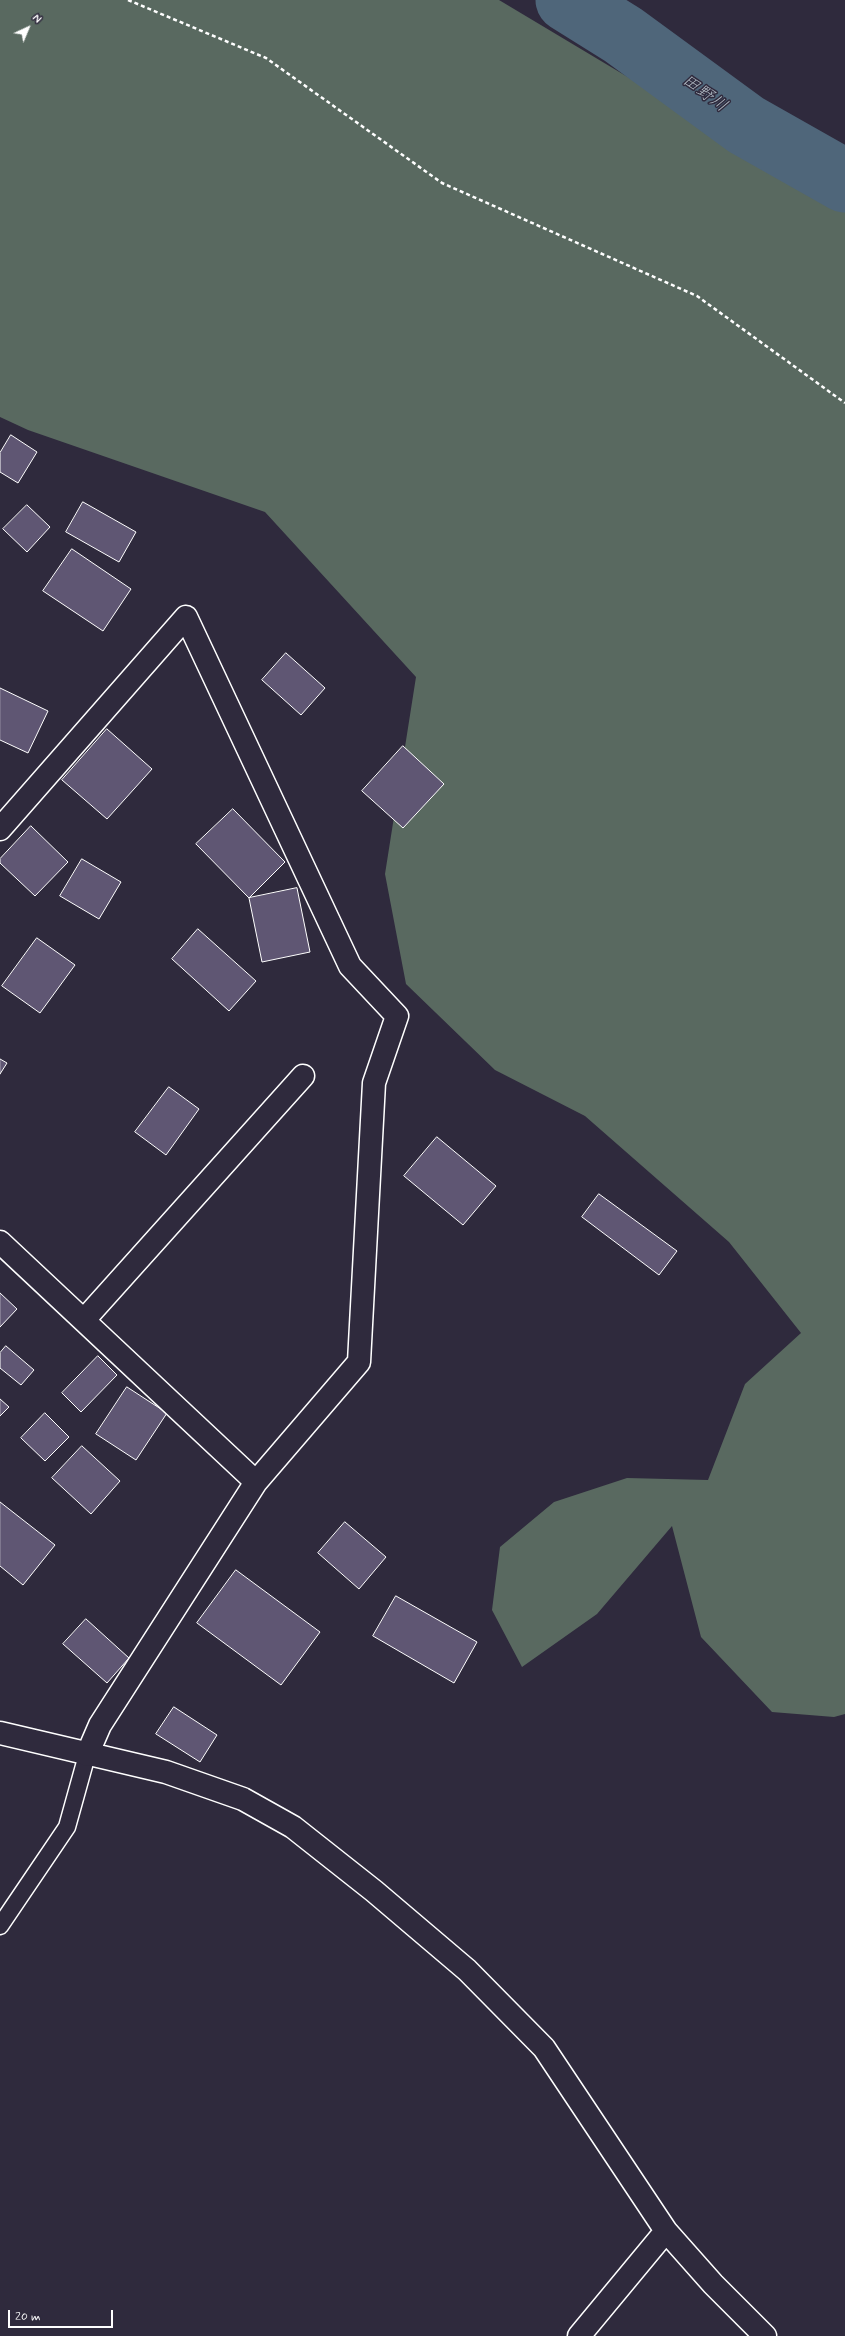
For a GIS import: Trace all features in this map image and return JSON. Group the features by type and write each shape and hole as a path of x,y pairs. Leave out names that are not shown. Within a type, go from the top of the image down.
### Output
{"street":[{"path":"0,829 186,617 350,966 397,1016 374,1083 359,1362 256,1482 100,1725 87,1755"},
{"path":"84,1320 303,1076"},
{"path":"0,1242 256,1482"},
{"path":"0,1733 87,1755 166,1772 243,1799 293,1827 374,1891 467,1970 544,2048 666,2231 713,2284 765,2336"},
{"path":"579,2336 666,2231"}],"lane":[{"path":"0,1926 67,1827 87,1755"}],"path":[{"path":"128,0 266,58 442,183 698,296 845,403"}],"green space":[{"path":"0,0 499,0 845,207 845,1714 834,1717 772,1712 701,1637 672,1526 597,1614 522,1667 492,1610 500,1547 554,1502 627,1478 708,1480 745,1384 801,1333 729,1242 585,1116 495,1070 406,984 385,874 416,677 265,512 28,430 0,417"}],"building":[{"path":"11,435 37,452 18,483 0,472 0,453"},
{"path":"83,502 136,532 119,562 66,532"},
{"path":"27,505 50,527 27,552 3,529"},
{"path":"72,549 131,589 103,631 43,591"},
{"path":"286,653 325,688 301,715 262,680"},
{"path":"0,688 48,711 28,753 0,740"},
{"path":"107,729 152,769 107,819 62,780"},
{"path":"403,746 444,784 403,828 362,791"},
{"path":"233,809 285,862 249,898 196,844"},
{"path":"31,826 68,862 35,896 0,863 0,859"},
{"path":"82,859 121,882 99,919 60,896"},
{"path":"297,888 310,952 262,962 249,898"},
{"path":"198,929 256,981 229,1011 172,959"},
{"path":"37,938 75,965 40,1013 2,986"},
{"path":"0,1059 7,1063 0,1074"},
{"path":"169,1087 199,1109 166,1155 135,1132"},
{"path":"437,1137 496,1186 463,1225 404,1176"},
{"path":"599,1194 677,1251 659,1275 582,1217"},
{"path":"0,1293 17,1309 0,1327"},
{"path":"6,1346 34,1370 21,1385 0,1368 0,1353"},
{"path":"98,1356 117,1375 81,1412 62,1393"},
{"path":"127,1387 167,1413 136,1460 96,1434"},
{"path":"0,1399 9,1407 0,1416"},
{"path":"45,1413 69,1437 45,1461 21,1438"},
{"path":"82,1446 120,1481 91,1514 52,1478"},
{"path":"0,1502 55,1545 23,1585 0,1566"},
{"path":"345,1522 386,1557 359,1589 318,1553"},
{"path":"236,1570 320,1632 281,1685 197,1623"},
{"path":"396,1596 477,1642 454,1683 373,1636"},
{"path":"86,1619 129,1658 107,1683 63,1644"},
{"path":"174,1707 217,1735 200,1762 156,1734"}],"waterway":[{"name":"田野川","path":"567,0 623,35 746,125 845,181"}]}
